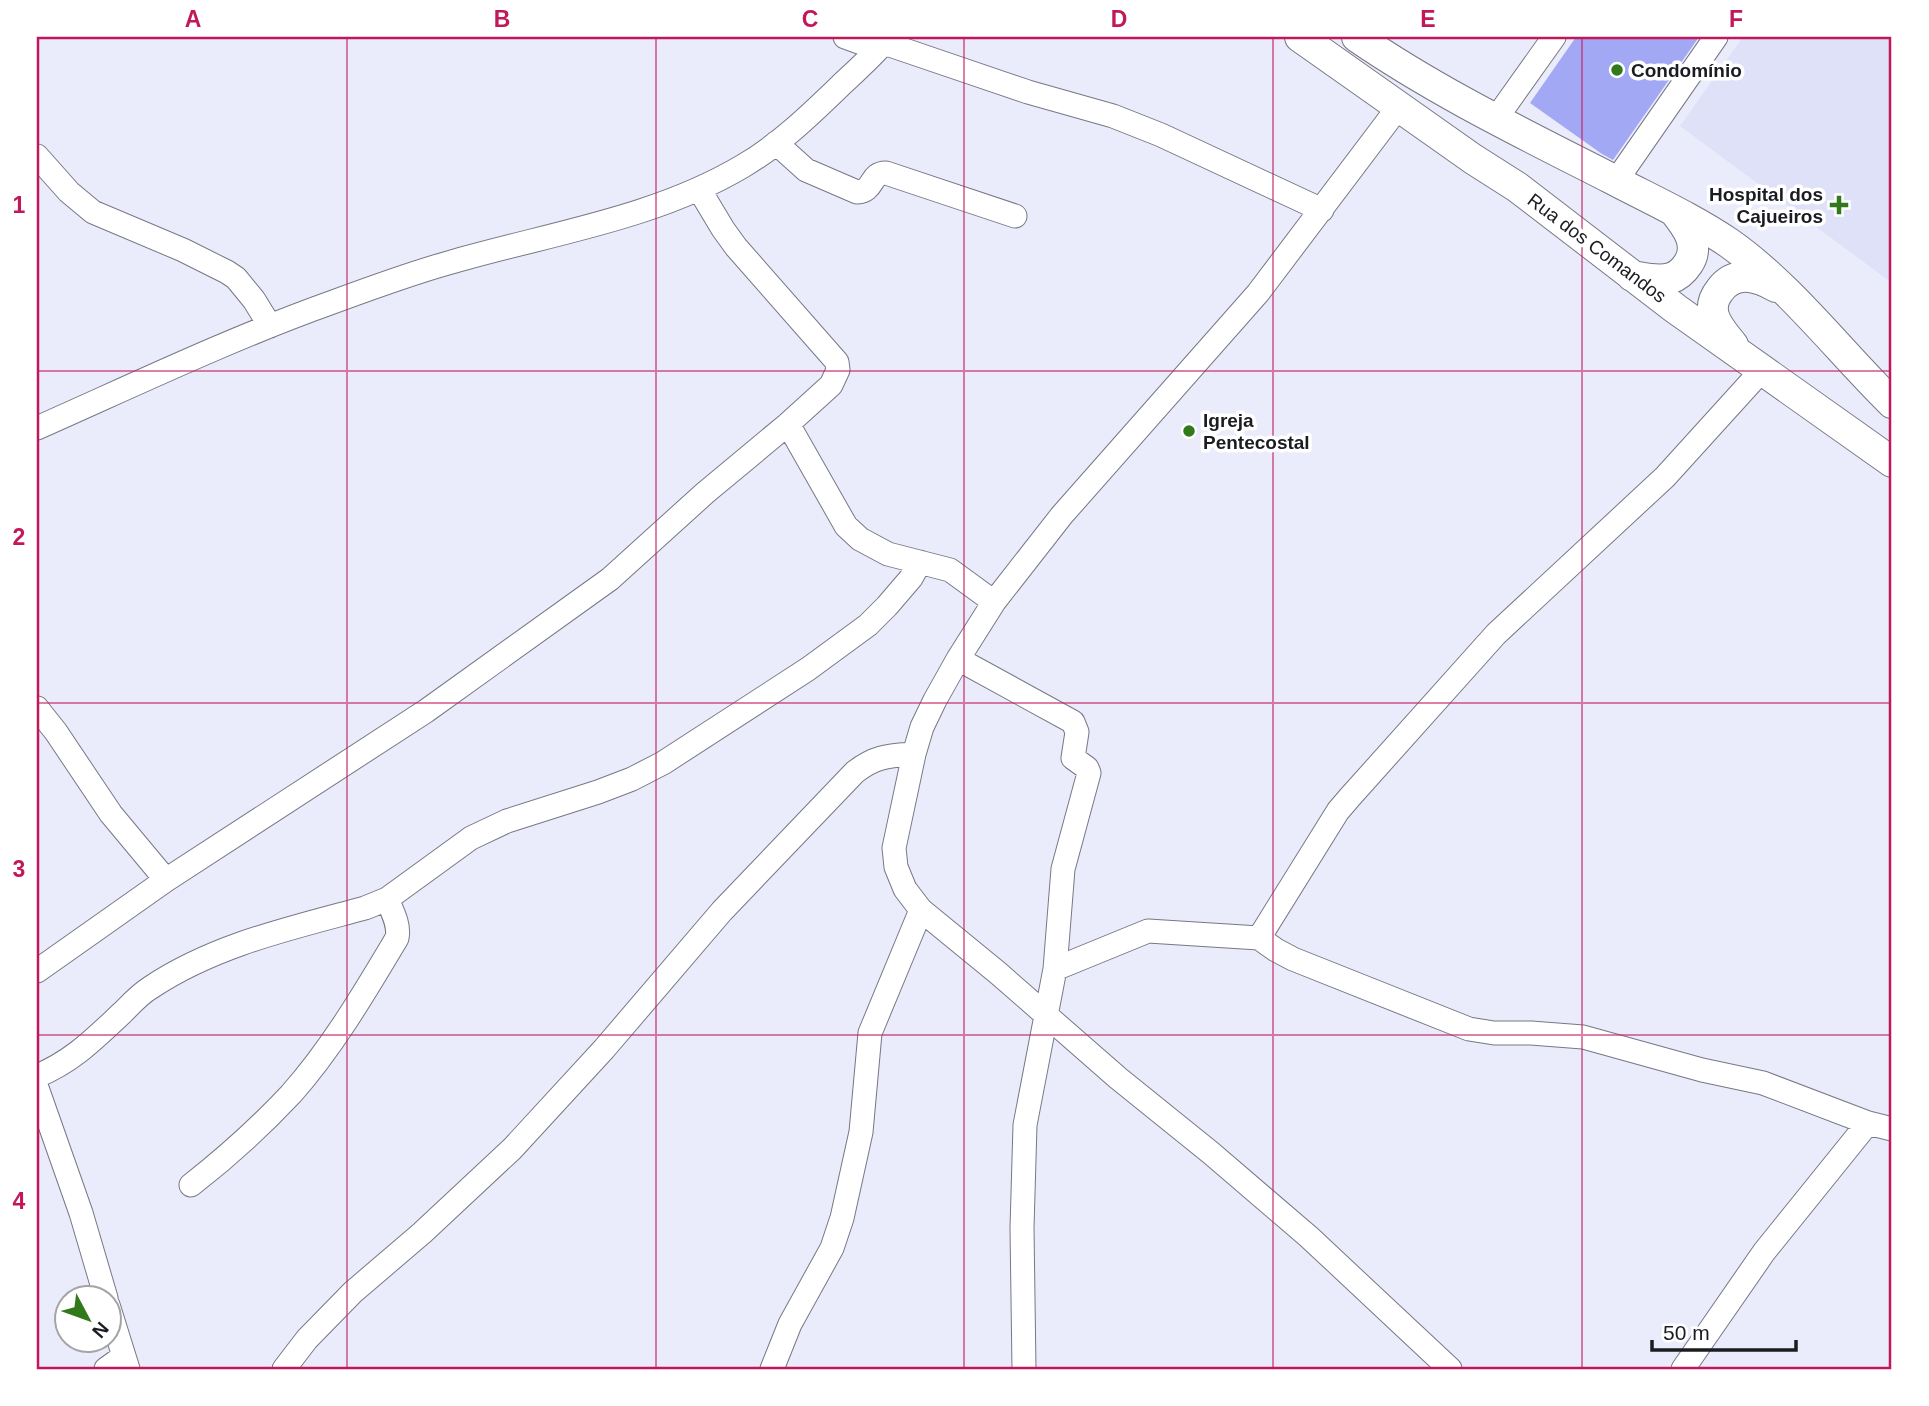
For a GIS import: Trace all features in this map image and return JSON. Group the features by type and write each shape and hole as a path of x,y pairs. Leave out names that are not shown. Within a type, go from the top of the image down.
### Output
{"main road":[{"name":"Rua dos Comandos","path":"1300,37 1517,187 1676,309 1892,462"},
{"path":"1367,40 1422,78 1495,120 1672,209 1728,243 1788,294 1892,403"},
{"path":"1632,276 1658,280 1671,278 1682,272 1690,262 1692,238 1672,209"},
{"path":"1739,352 1717,324 1713,311 1714,299 1722,287 1742,275 1766,281 1788,294"}],"street":[{"path":"845,37 884,43 1028,92 1113,116 1161,135 1322,210"},
{"path":"1495,120 1554,37"},
{"path":"1616,181 1716,37"},
{"path":"37,428 332,302 447,263 639,212 699,189 744,166 776,143 812,113 884,43"},
{"path":"1400,105 1258,293 1062,515 994,602 958,659 922,727 894,848 896,867 905,889 921,910 1309,1237 1450,1369"},
{"path":"776,143 806,170 857,192 867,189 876,175 886,173 1015,216"},
{"path":"37,156 69,192 93,212 183,250 236,278 271,327"},
{"path":"37,971 166,880 426,711 579,602 610,579 831,384 838,370 837,362 736,247 699,189"},
{"path":"1259,938 1350,797 1496,634 1665,477 1763,369"},
{"path":"788,424 852,534 888,554 950,570 994,602"},
{"path":"102,1284 81,1213 37,1089 147,989 182,968 219,951 387,899 471,838 507,821 632,779 690,746 808,669 868,625 911,578 920,562"},
{"path":"958,659 1073,722 1077,732 1073,758 1087,768 1088,773 1063,869 1055,969 1025,1125 1022,1228 1024,1369"},
{"path":"37,708 111,814 166,880"},
{"path":"284,1369 307,1339 353,1292 422,1233 512,1149 604,1049 722,911 855,772 886,756 914,754"},
{"path":"191,1185 248,1137 292,1093 337,1032 397,938 397,923 387,899"},
{"path":"772,1369 790,1324 832,1248 842,1218 861,1132 870,1033 921,910"},
{"path":"1055,969 1148,931 1259,938 1293,959 1469,1029 1494,1033 1583,1037 1702,1070 1762,1083 1868,1123 1892,1129"},
{"path":"1683,1369 1764,1252 1868,1123"}],"shaded area":[{"name":"Hospital dos Cajueiros","path":"1743,37 1892,37 1892,283 1680,126"}],"building":[{"name":"Condomínio","path":"1576,37 1699,37 1613,160 1530,103"}],"place":[{"name":"Condomínio","path":"1617,70"},
{"name":"Hospital dos Cajueiros","path":"1839,205"},
{"name":"Igreja Pentecostal","path":"1189,431"}]}
